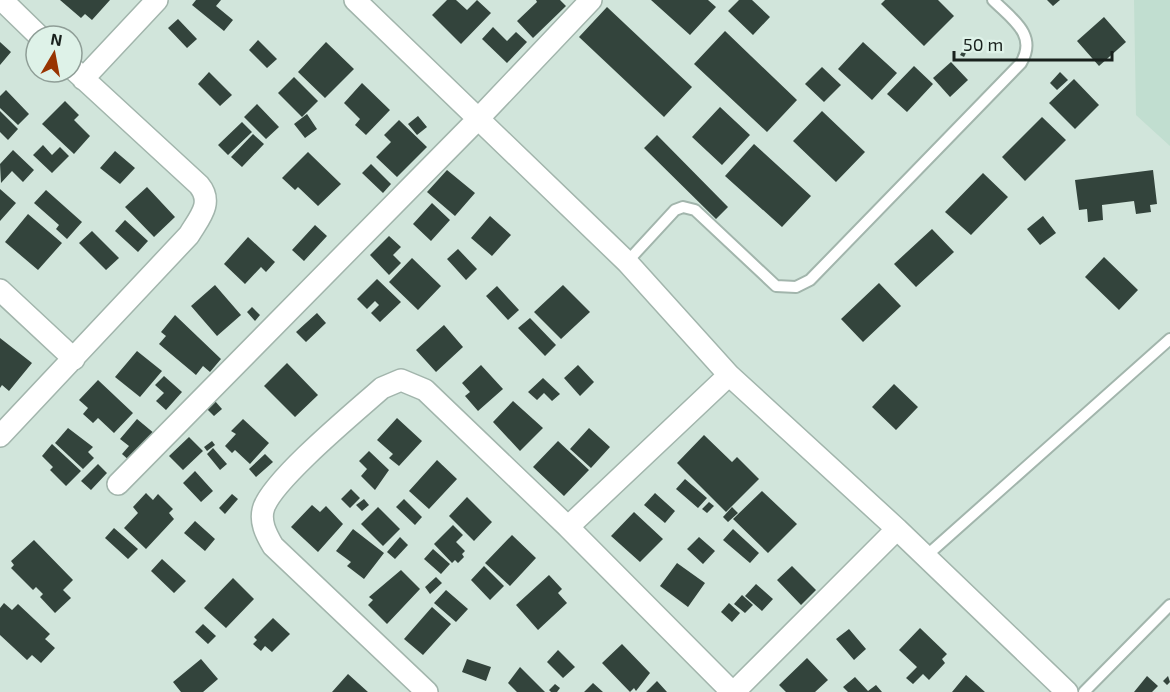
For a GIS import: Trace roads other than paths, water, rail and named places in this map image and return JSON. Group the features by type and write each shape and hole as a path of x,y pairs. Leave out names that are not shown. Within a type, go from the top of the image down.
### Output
{"street":[{"path":"2,0 27,24"},
{"path":"84,68 157,0"},
{"path":"355,0 627,262 729,375 897,529 1067,692"},
{"path":"118,484 478,119 591,0"},
{"path":"0,436 189,235 207,200 199,185 84,80"},
{"path":"0,290 74,359"},
{"path":"568,527 729,375"},
{"path":"427,692 273,546 265,532 263,508 281,482 382,388 401,380 425,390 568,527 733,692 897,529"}],"lane":[{"path":"627,262 675,210 688,207 776,286 796,287 810,280 1021,63 1028,48 1025,32 993,0"},
{"path":"925,557 1170,339"},
{"path":"1084,692 1170,605"}]}
